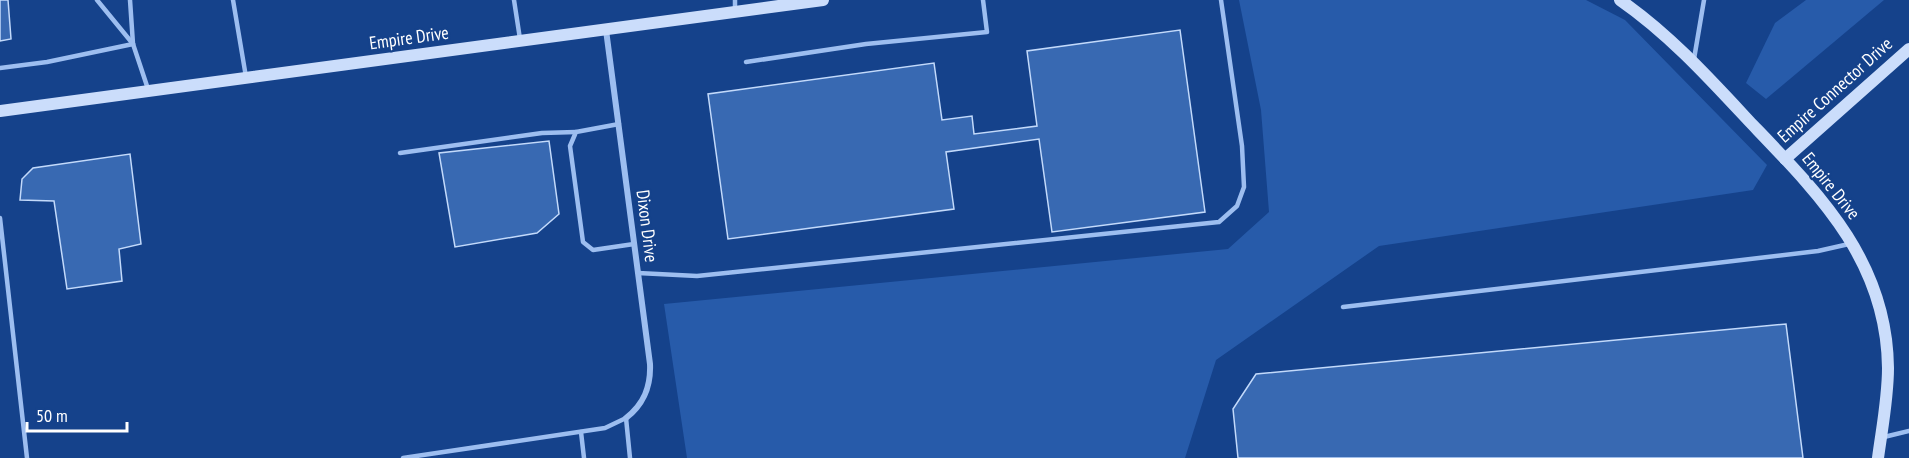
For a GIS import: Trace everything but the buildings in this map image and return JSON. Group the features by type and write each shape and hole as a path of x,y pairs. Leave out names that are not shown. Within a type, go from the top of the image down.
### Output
{"street":[{"name":"Empire Drive","path":"0,111 606,30 735,6 823,0"},
{"name":"Empire Drive","path":"1620,0 1651,22 1694,63 1820,196 1852,243 1868,276 1880,311 1885,337 1888,368 1878,458"},
{"name":"Dixon Drive","path":"606,30 650,379 641,403 626,418"},
{"name":"Empire Connector Drive","path":"1785,159 1909,49"}],"lane":[{"path":"97,0 133,44"},
{"path":"130,0 133,44 149,92"},
{"path":"233,0 246,78"},
{"path":"514,0 520,42"},
{"path":"746,62 866,44 987,32 983,0"},
{"path":"638,273 697,276 1219,222 1237,206 1244,187 1242,146 1221,0"},
{"path":"1694,63 1704,0"},
{"path":"0,68 47,62 133,44"},
{"path":"400,153 542,133 576,132 619,124"},
{"path":"576,132 570,146 583,242 593,249 634,244"},
{"path":"0,218 27,458"},
{"path":"1343,308 1806,253 1852,243"},
{"path":"403,458 605,428 626,418 630,458"},
{"path":"1881,437 1909,431"},
{"path":"581,432 584,458"}],"shaded area":[{"path":"1239,0 1586,0 1625,20 1767,165 1753,190 1379,246 1216,360 1185,458 687,458 664,304 1228,249 1269,212 1261,110"},
{"path":"1806,0 1884,0 1766,99 1746,83 1775,23"}]}
